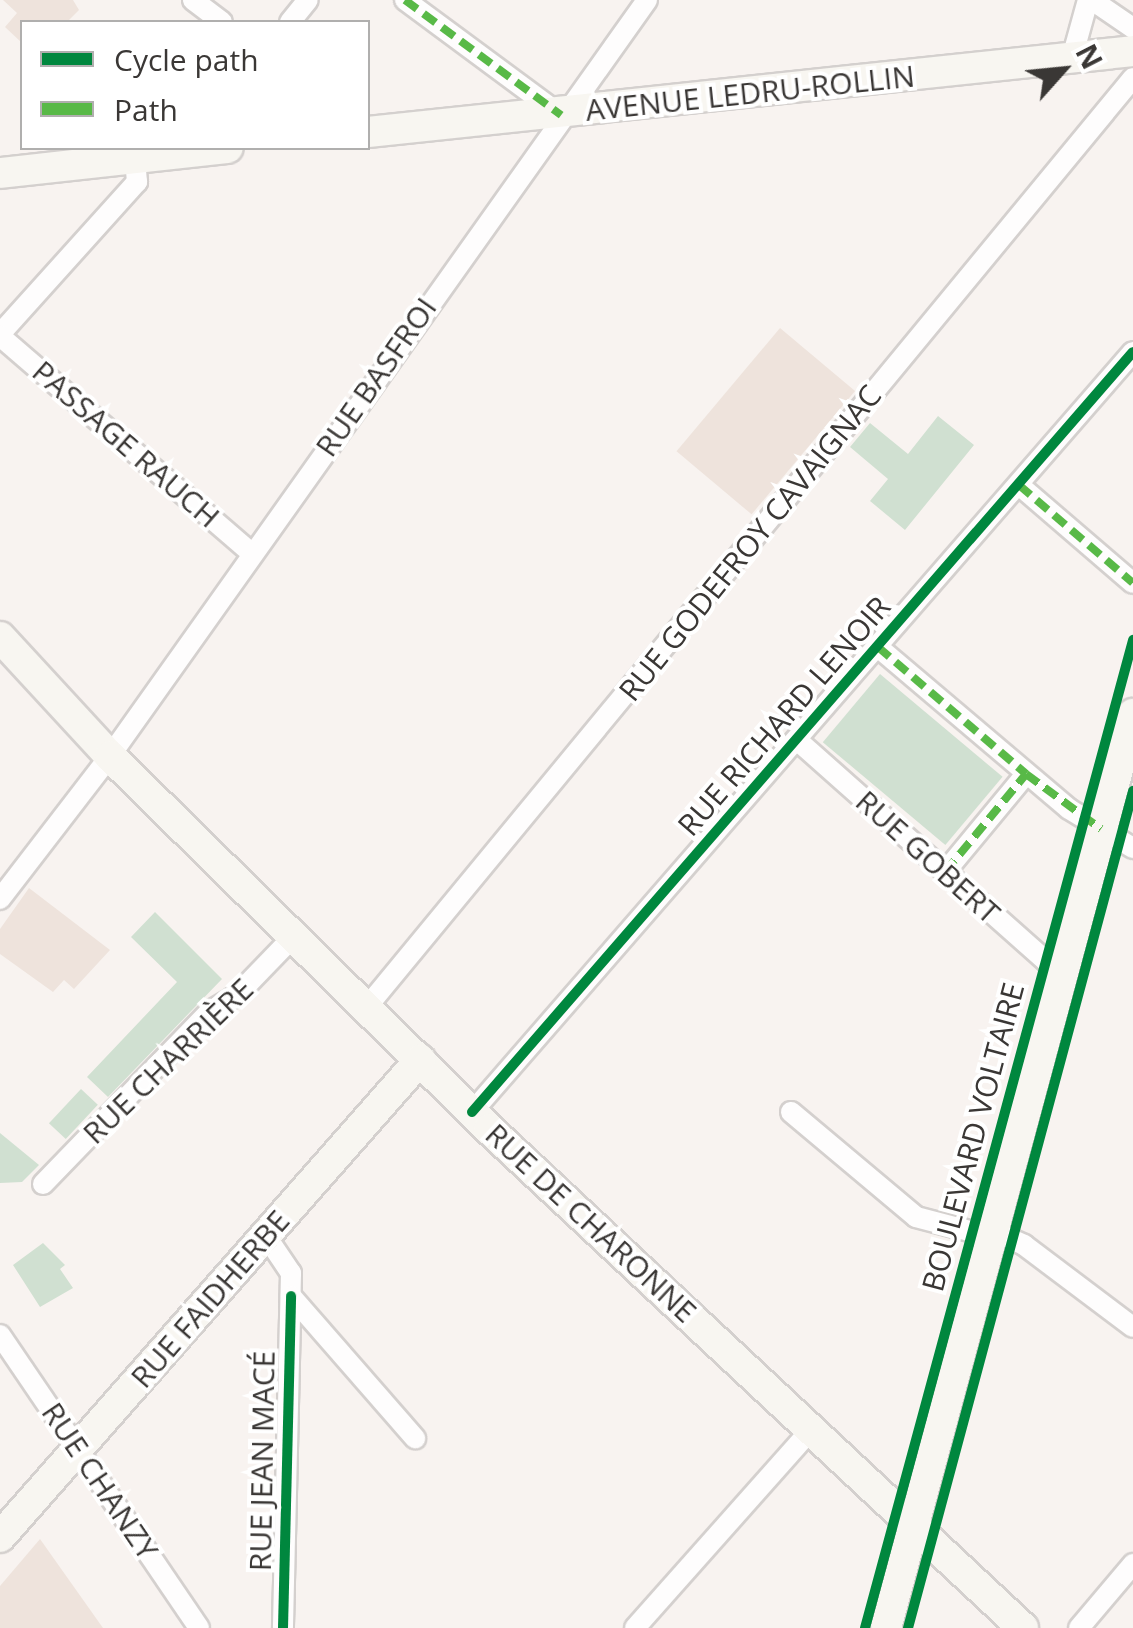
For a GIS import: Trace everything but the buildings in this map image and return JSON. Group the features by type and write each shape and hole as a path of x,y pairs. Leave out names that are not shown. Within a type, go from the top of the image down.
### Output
{"street":[{"path":"194,0 219,20"},
{"path":"292,20 308,0"},
{"path":"405,0 561,115"},
{"name":"RUE BASFROI","path":"0,899 110,756 646,0"},
{"path":"1072,58 1090,0 1133,28"},
{"name":"AVENUE LEDRU-ROLLIN","path":"370,132 561,115 1133,50"},
{"name":"RUE GODEFROY CAVAIGNAC","path":"366,1008 1133,78"},
{"path":"0,173 209,150"},
{"path":"0,335 136,182 135,158"},
{"name":"PASSAGE RAUCH","path":"0,335 251,553"},
{"name":"RUE RICHARD LENOIR","path":"472,1112 1133,352"},
{"path":"1019,485 1133,582"},
{"name":"RUE DE CHARONNE","path":"0,637 110,756 472,1112 1022,1628"},
{"path":"878,647 1026,774 1133,848"},
{"name":"BOULEVARD VOLTAIRE","path":"886,1628 1133,714"},
{"name":"RUE GOBERT","path":"796,740 1046,961 1064,968"},
{"path":"946,872 1026,774"},
{"name":"RUE CHARRIÈRE","path":"43,1184 209,1012 237,995 294,937"},
{"name":"RUE FAIDHERBE","path":"0,1537 420,1060"},
{"path":"791,1112 916,1217 1024,1245 1133,1328"},
{"name":"RUE JEAN MACÉ","path":"266,1236 291,1273 283,1628"},
{"path":"290,1296 415,1438"},
{"name":"RUE CHANZY","path":"0,1334 199,1628"},
{"path":"635,1628 811,1430"},
{"path":"1079,1628 1133,1564"}],"shaded area":[{"path":"3,0 73,0 79,10 69,20 20,20 20,41 5,27 17,13"},
{"path":"780,328 855,391 752,514 677,451"},
{"path":"29,888 110,950 74,989 64,980 53,992 0,954 0,929"},
{"path":"40,1539 103,1628 0,1628 0,1586"}],"green space":[{"path":"938,416 974,445 905,530 870,501 888,479 850,447 870,423 908,454"},
{"path":"880,674 1003,777 945,845 823,742"},
{"path":"155,912 222,979 108,1097 87,1077 177,982 131,937"},
{"path":"81,1089 98,1105 66,1139 49,1123"},
{"path":"0,1133 39,1165 22,1182 0,1183"},
{"path":"43,1243 65,1265 60,1269 73,1288 40,1307 13,1265"}],"marked path":[{"path":"405,0 561,115"},
{"path":"1019,485 1133,583"},
{"path":"878,647 1026,774 1101,829"},
{"path":"945,872 1026,774"}],"cycle path":[{"path":"472,1112 1133,352"},
{"path":"865,1628 1133,640"},
{"path":"908,1628 1133,791"},
{"path":"283,1628 291,1296"}]}
